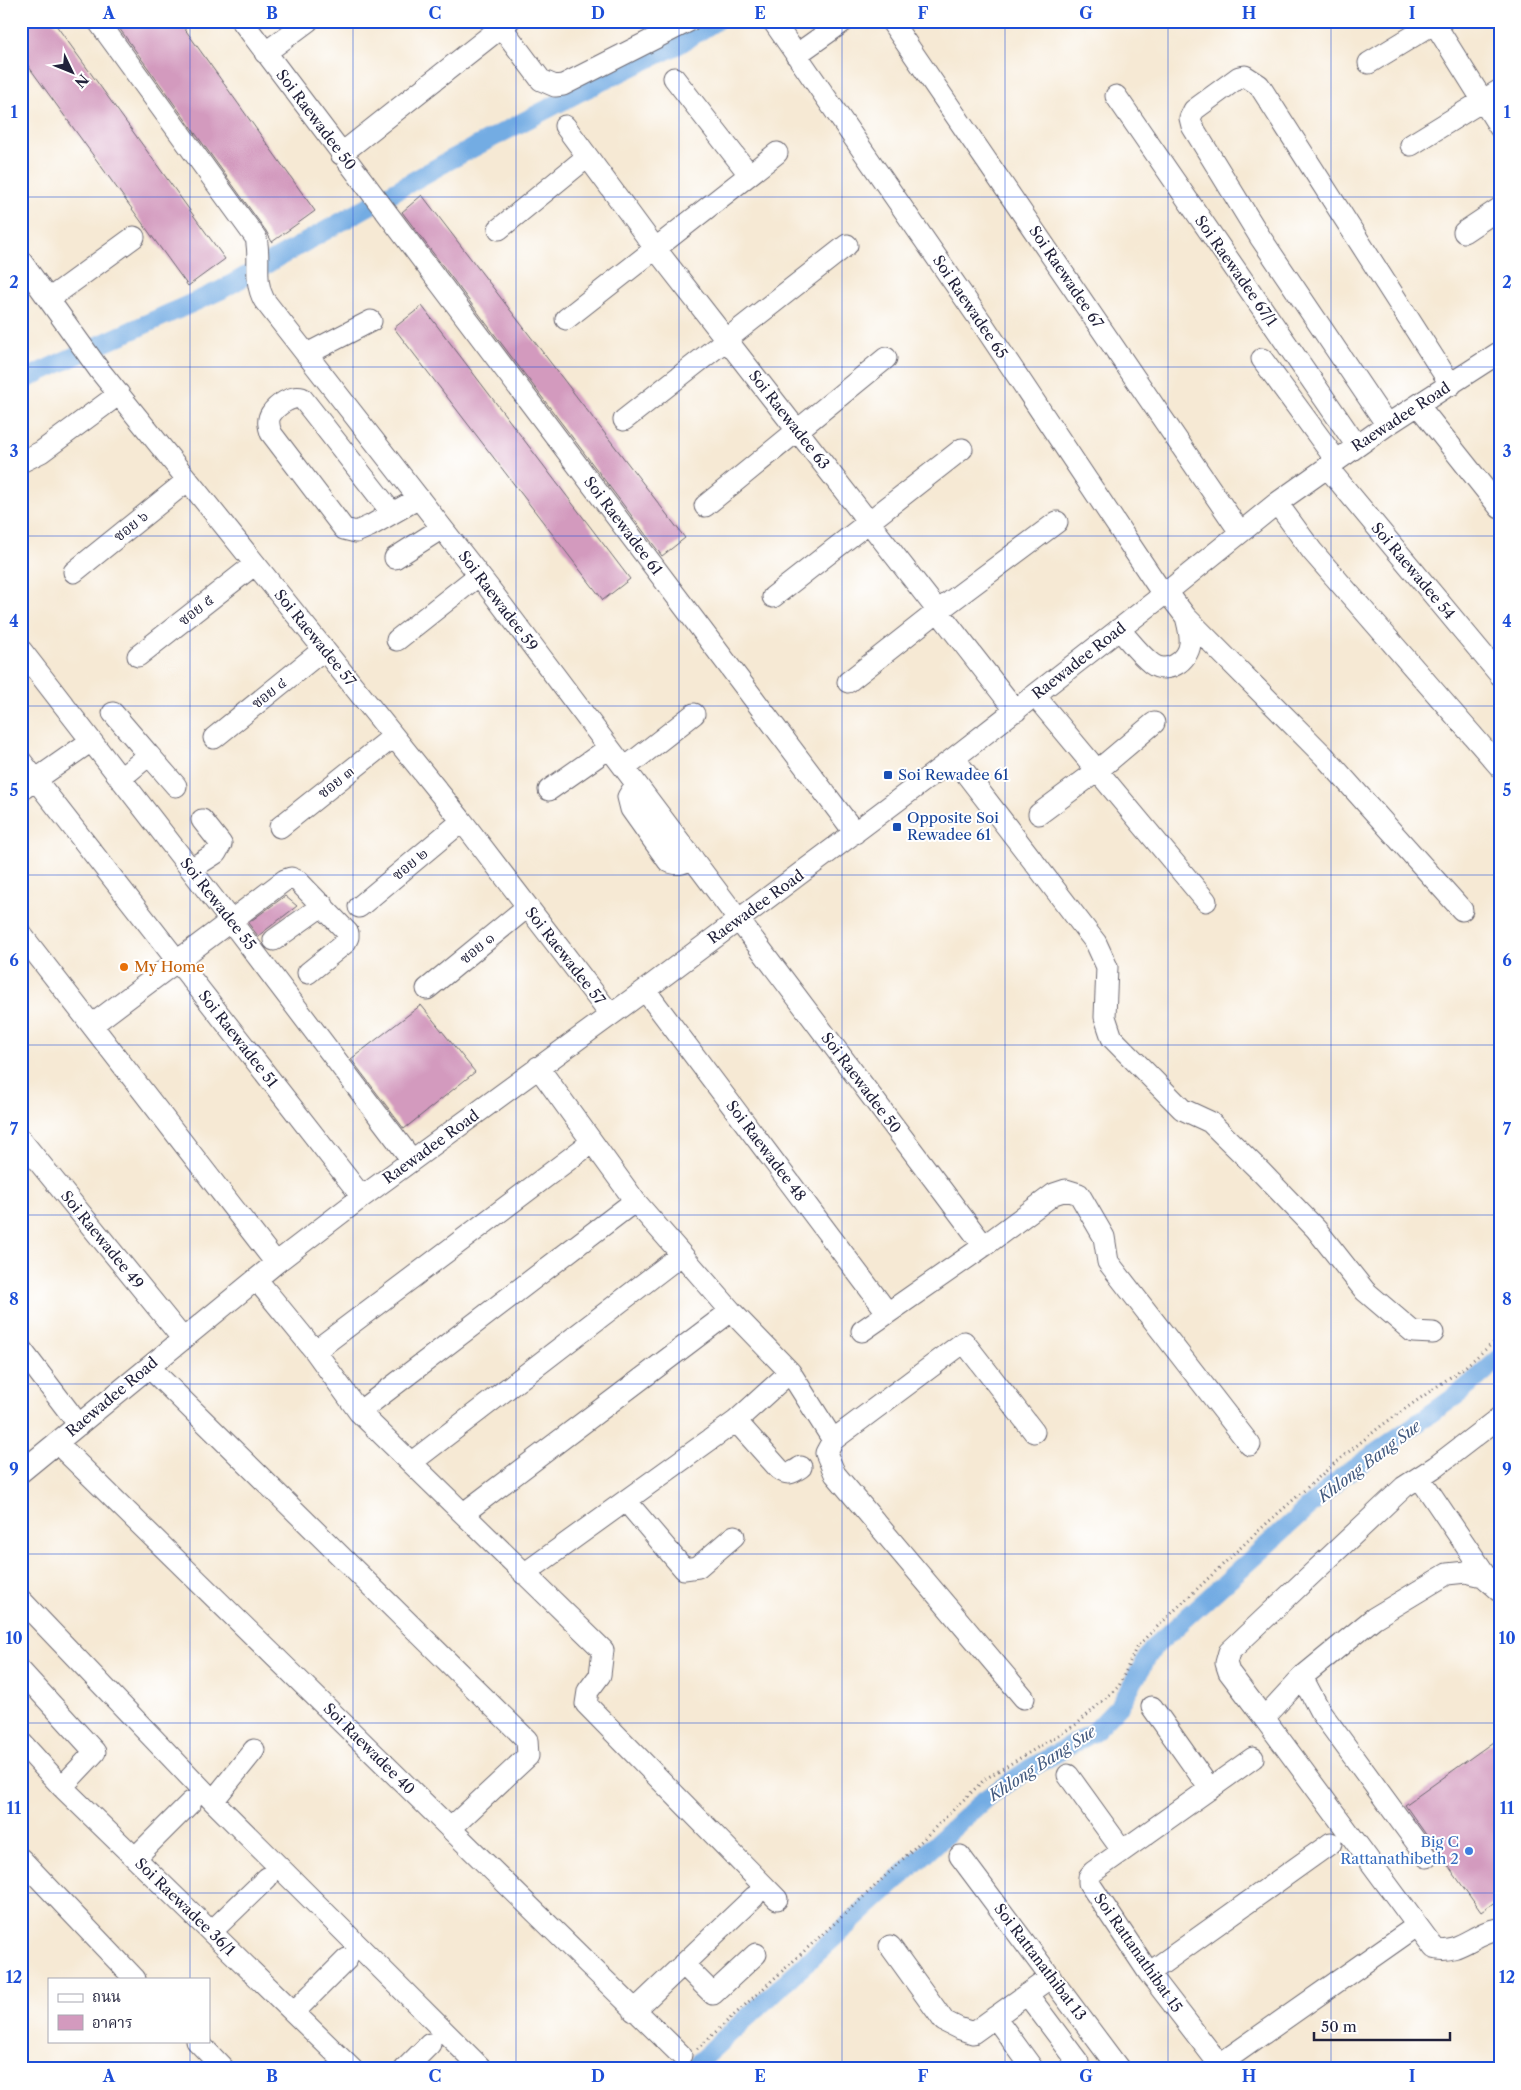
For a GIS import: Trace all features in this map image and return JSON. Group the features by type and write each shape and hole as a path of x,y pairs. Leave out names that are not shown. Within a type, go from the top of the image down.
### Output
{"street":[{"name":"Soi Raewadee 59","path":"98,21 256,238 258,246 258,276 264,300 479,575 738,919"},
{"name":"Soi Raewadee 50","path":"242,21 391,219"},
{"path":"265,53 308,21"},
{"path":"341,154 502,23 542,80 555,86 563,85 689,21"},
{"name":"Soi Raewadee 65","path":"774,21 1165,593 1186,617 1324,756 1462,910"},
{"path":"796,55 844,21"},
{"name":"Soi Raewadee 67","path":"891,21 1240,532"},
{"path":"1369,63 1435,22 1491,95 1500,128"},
{"path":"1387,425 1260,236 1192,126 1190,118 1194,110 1239,77 1244,76 1259,85 1451,385"},
{"path":"674,78 749,174"},
{"path":"1411,145 1491,95"},
{"name":"Soi Raewadee 67/1","path":"1116,96 1357,446"},
{"name":"Soi Raewadee 63","path":"565,126 655,248 1016,711"},
{"path":"566,319 777,153"},
{"path":"499,228 587,157"},
{"path":"1464,232 1500,208"},
{"name":"Soi Raewadee 61","path":"391,219 855,834"},
{"path":"49,299 134,237"},
{"path":"624,420 847,245"},
{"name":"Soi Raewadee 57","path":"21,261 78,342 118,394 462,821 610,1014"},
{"path":"307,354 371,321"},
{"name":"Raewadee Road","path":"21,1472 256,1279 362,1197 855,834 1016,711 1278,503 1387,425 1500,352"},
{"path":"705,506 886,358"},
{"name":"Soi Raewadee 54","path":"1262,359 1331,464 1500,675"},
{"path":"21,462 28,460 47,448 118,394"},
{"path":"392,513 302,398 288,399 271,414 268,424 272,433 344,529 356,532 370,526 419,498"},
{"path":"1418,405 1500,508"},
{"path":"773,597 962,449"},
{"name":"ซอย ๖","path":"74,572 188,480"},
{"path":"1278,503 1312,551 1500,766"},
{"path":"848,682 938,611 1057,522"},
{"path":"395,558 442,528"},
{"name":"ซอย ๕","path":"138,656 255,564"},
{"path":"397,640 479,575"},
{"path":"1119,629 1152,664 1161,667 1171,667 1188,652 1190,643 1186,617"},
{"name":"ซอย ๔","path":"214,738 324,648"},
{"name":"Soi Rewadee 55","path":"21,650 191,869 412,1160"},
{"path":"1035,696 1206,901"},
{"path":"112,714 176,786"},
{"path":"630,776 694,714"},
{"path":"1040,814 1154,723"},
{"name":"ซอย ๓","path":"280,827 393,737"},
{"path":"28,785 91,740"},
{"path":"549,790 609,748"},
{"path":"120,779 149,755"},
{"path":"954,758 1096,943 1108,967 1105,1017 1112,1038 1182,1109 1210,1122 1261,1172 1316,1229 1365,1291 1413,1332 1433,1333"},
{"name":"Soi Raewadee 51","path":"21,761 28,785 176,960 362,1197"},
{"path":"191,869 216,853 222,844 202,820"},
{"name":"ซอย ๒","path":"359,907 462,821"},
{"path":"92,1024 230,920 285,880 291,878 298,880 345,927 348,937 345,943 308,973"},
{"path":"274,940 323,905"},
{"name":"ซอย ๑","path":"427,989 527,907"},
{"name":"Soi Raewadee 50","path":"738,919 984,1246"},
{"path":"21,934 276,1264"},
{"name":"Soi Raewadee 48","path":"645,990 888,1312"},
{"path":"538,1067 635,1201 731,1311 790,1372 833,1440"},
{"name":"Soi Raewadee 49","path":"21,1140 183,1339"},
{"path":"315,1351 592,1142"},
{"path":"862,1331 984,1246 1054,1194 1066,1190 1079,1194 1104,1237 1108,1262 1250,1445"},
{"path":"359,1412 635,1201"},
{"path":"412,1462 682,1255"},
{"path":"256,1279 315,1351 359,1412 603,1650 600,1675 588,1691 586,1704 777,1899"},
{"path":"464,1514 731,1311"},
{"path":"1024,1698 835,1474 826,1453 833,1440 964,1342 1034,1432"},
{"path":"21,1348 79,1424"},
{"path":"149,1367 527,1740 528,1756 450,1829"},
{"path":"524,1574 736,1421 790,1372"},
{"path":"1500,1417 1397,1494 1229,1652 1226,1663 1230,1672 1434,1948 1442,1950 1452,1948 1491,1929 1500,1929"},
{"path":"736,1421 779,1470 786,1474 792,1473 801,1467"},
{"name":"Soi Raewadee 40","path":"57,1443 634,2011 687,2054"},
{"path":"1420,1478 1495,1587"},
{"path":"626,1501 684,1569 698,1567 734,1536"},
{"path":"1264,1718 1302,1676 1374,1618 1447,1574 1466,1572 1483,1576 1495,1587"},
{"path":"21,1600 213,1802 482,2069"},
{"path":"21,1671 95,1752 62,1787"},
{"path":"1302,1676 1320,1711 1427,1857"},
{"path":"1152,1706 1210,1789"},
{"name":"Soi Raewadee 36/1","path":"21,1742 62,1787 352,2069"},
{"path":"213,1802 254,1750"},
{"name":"Soi Rattanathibat 15","path":"1221,2067 1150,1973 1089,1883 1089,1877 1122,1850 1253,1758"},
{"path":"1068,1775 1122,1850"},
{"path":"136,1858 191,1802"},
{"path":"1150,1973 1331,1844"},
{"name":"Soi Rattanathibat 13","path":"960,1856 1120,2069"},
{"path":"21,1860 135,1978"},
{"path":"211,1932 267,1878"},
{"path":"634,2011 754,1897"},
{"path":"1221,2067 1408,1932"},
{"path":"890,1946 944,2021 973,2033 1051,1977"},
{"path":"683,1964 713,1994 756,1954"},
{"path":"294,2012 347,1959"},
{"path":"1027,1994 1078,2062 1069,2069"},
{"path":"995,2017 1033,2069"},
{"path":"198,2042 224,2069"},
{"path":"406,2069 430,2044"}],"path":[{"path":"687,2054 872,1889 985,1780 1077,1724 1119,1686 1137,1646 1256,1533 1336,1462 1381,1426 1466,1366 1500,1337"}],"building":[{"path":"21,21 53,21 225,259 188,286 21,56"},
{"path":"114,21 179,21 315,211 272,242 266,231"},
{"path":"422,195 685,538 662,556 402,212"},
{"path":"422,306 630,579 603,600 394,328"},
{"path":"285,896 297,906 258,936 248,923"},
{"path":"421,1005 475,1072 404,1129 351,1059"},
{"name":"Big C Rattanathibeth 2","path":"1500,1737 1500,1898 1481,1912 1405,1805"}],"waterway":[{"path":"21,382 221,290 450,160 576,94 678,45 716,21"},
{"name":"Khlong Bang Sue","path":"691,2069 985,1799 1029,1769 1094,1732 1120,1705 1153,1648 1343,1476 1460,1393 1500,1358"}],"place":[{"name":"Soi Rewadee 61","path":"888,775"},
{"name":"Opposite Soi Rewadee 61","path":"897,827"},
{"name":"My Home","path":"124,967"},
{"name":"Big C Rattanathibeth 2","path":"1469,1851"}]}
